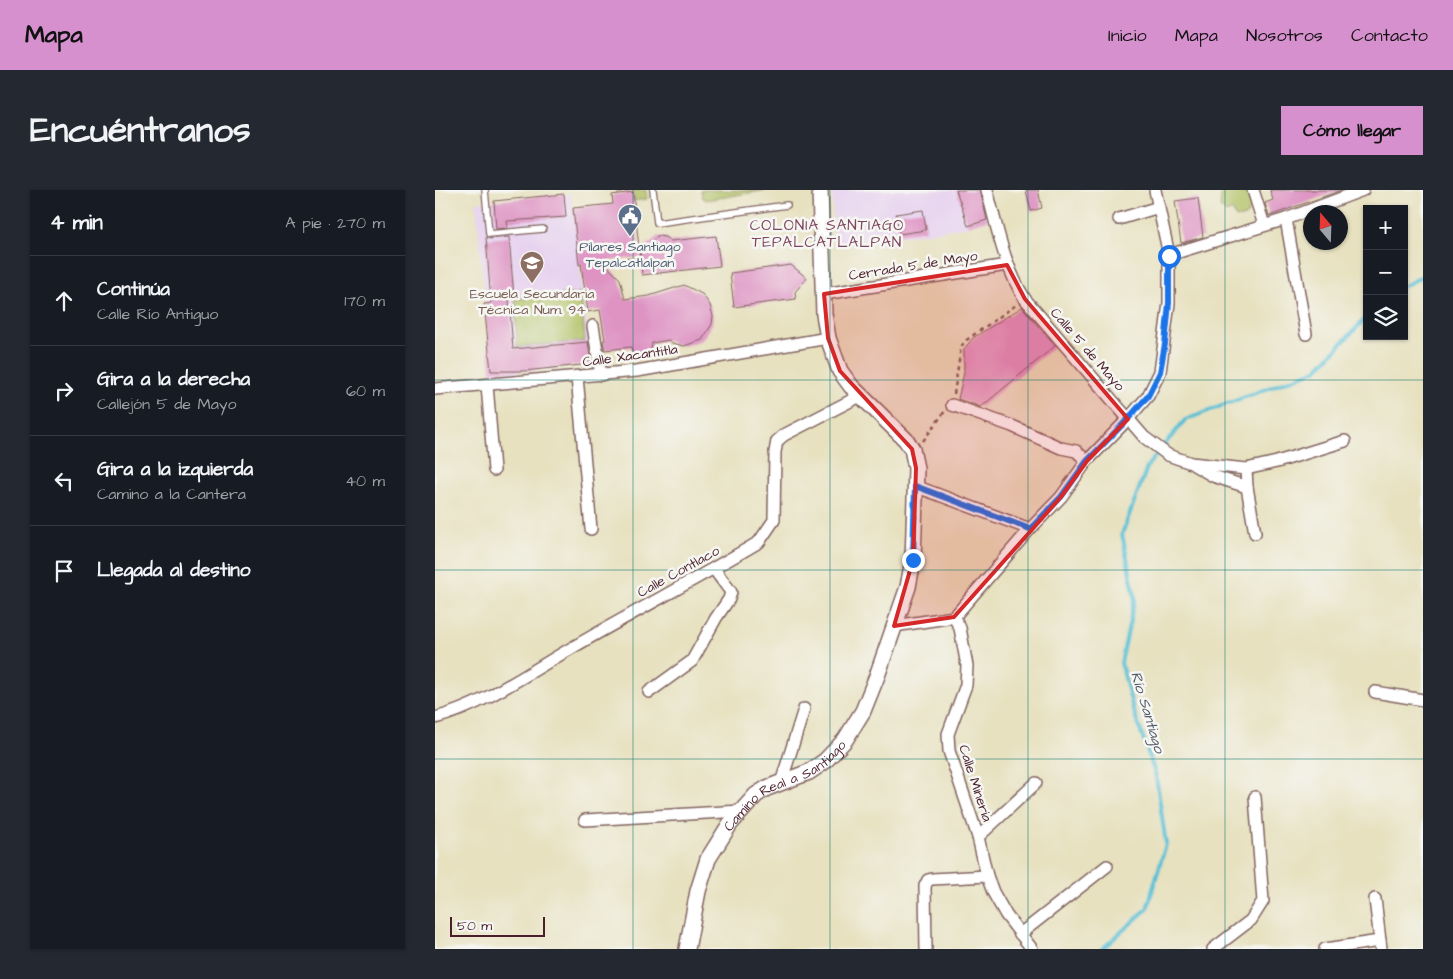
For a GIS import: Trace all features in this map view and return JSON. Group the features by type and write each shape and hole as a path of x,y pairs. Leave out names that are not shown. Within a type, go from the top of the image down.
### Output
{"street":[{"path":"820,190 824,314 828,338 841,371 851,386 906,440 914,455"},
{"name":"Calle 5 de Mayo","path":"987,190 1007,265 1014,282 1025,299 1144,437 1168,455 1191,462 1246,469 1277,462 1345,441"},
{"path":"894,626 954,617 1030,529 1061,497 1087,461 1148,396 1160,372 1169,303 1169,256 1155,190"},
{"path":"1253,190 1264,225"},
{"path":"1169,256 1286,219 1363,190"},
{"path":"1119,219 1159,207"},
{"path":"1286,219 1306,334"},
{"name":"Cerrada 5 de Mayo","path":"824,294 1007,265"},
{"path":"593,326 601,375"},
{"name":"Calle Xacantitla","path":"435,389 637,371 828,338"},
{"path":"577,377 591,529"},
{"path":"487,385 494,470"},
{"name":"Calle Contlaco","path":"435,718 447,715 508,686 759,542 774,520 775,452 777,442 784,435 860,396"},
{"path":"952,404 1012,426 1061,448 1076,451 1087,461"},
{"name":"Camino Real a Santiago","path":"687,949 698,891 708,859 730,824 756,795 767,788 809,772 825,761 845,740 863,711 908,587 913,560 914,455"},
{"path":"1191,462 1213,476 1247,487"},
{"path":"1246,469 1247,487 1255,533"},
{"path":"915,486 1030,529"},
{"path":"649,692 692,661 729,599 731,592 714,569"},
{"name":"Calle Minería","path":"954,617 960,628 964,645 967,676 966,685 948,734 948,743 978,837 987,876 993,892 1006,915 1032,949"},
{"path":"1375,692 1423,700"},
{"path":"781,782 804,708"},
{"path":"978,837 1036,783"},
{"path":"1213,949 1251,920 1263,901 1255,797"},
{"path":"585,820 741,811"},
{"path":"1020,934 1107,866"},
{"path":"926,949 925,886 928,880 987,876"},
{"path":"1325,949 1380,945 1375,899"}],"lane":[{"path":"485,190 489,234 543,229"},
{"path":"653,190 657,223 787,205"}],"path":[{"path":"914,455 944,412 952,404 961,347 965,341 1025,299"}],"highlighted area":[{"path":"1007,265 1025,299 1128,419 1087,461 1061,497 954,617 894,626 913,560 916,468 912,449 840,371 828,338 824,294"}],"shaded area":[{"path":"832,190 980,190 989,220 929,233 834,245"},
{"name":"Escuela Secundaria Técnica Num. 94","path":"571,194 591,364 516,372 516,379 492,381 476,202"}],"green space":[{"path":"633,190 646,190 647,199 634,201"},
{"path":"701,190 767,190 706,200 702,197"},
{"path":"1222,190 1247,190 1252,206 1246,216 1236,218 1232,210 1226,213 1220,207"},
{"path":"581,293 585,341 517,347 515,299"}],"building":[{"path":"956,190 980,190 987,220 968,226"},
{"path":"1026,190 1038,190 1042,208 1031,211"},
{"path":"1270,190 1342,190 1269,216 1265,203 1273,200"},
{"path":"633,192 640,257 603,262 620,279 625,299 649,296 684,285 702,294 710,305 713,316 712,324 702,340 684,346 672,343 669,340 652,343 650,355 642,360 637,359 633,355 631,347 605,350 600,310 588,312 581,264 579,265 573,208 613,204 612,195"},
{"path":"564,194 566,217 507,221 508,228 496,229 494,201"},
{"path":"1198,198 1203,237 1181,243 1175,201"},
{"path":"923,210 926,230 899,234 896,214"},
{"path":"658,236 665,237 671,241 716,236 720,266 642,275 640,251"},
{"path":"486,237 489,239 509,237 514,298 509,299 513,349 588,342 591,364 524,371 491,371 484,304 491,303"},
{"path":"791,265 807,278 795,292 796,299 734,307 730,273"},
{"path":"1022,307 1055,346 981,407 958,399 964,373 964,349 973,338"}],"waterway":[{"name":"Río Santiago","path":"1408,284 1423,276"},
{"name":"Río Santiago","path":"1102,949 1147,909 1166,844 1156,776 1133,709 1121,663 1135,597 1122,534 1148,465 1185,420 1316,370 1363,321"}],"place":[{"name":"Pilares Santiago Tepalcatlalpan","path":"630,237"},
{"name":"Escuela Secundaria Técnica Num. 94","path":"532,284"}],"district":[{"name":"COLONIA SANTIAGO TEPALCATLALPAN","path":"827,234"}],"route":[{"path":"913,560 915,486 1030,529 1061,497 1087,461 1148,396 1160,372 1165,344 1169,303 1169,256"}]}
